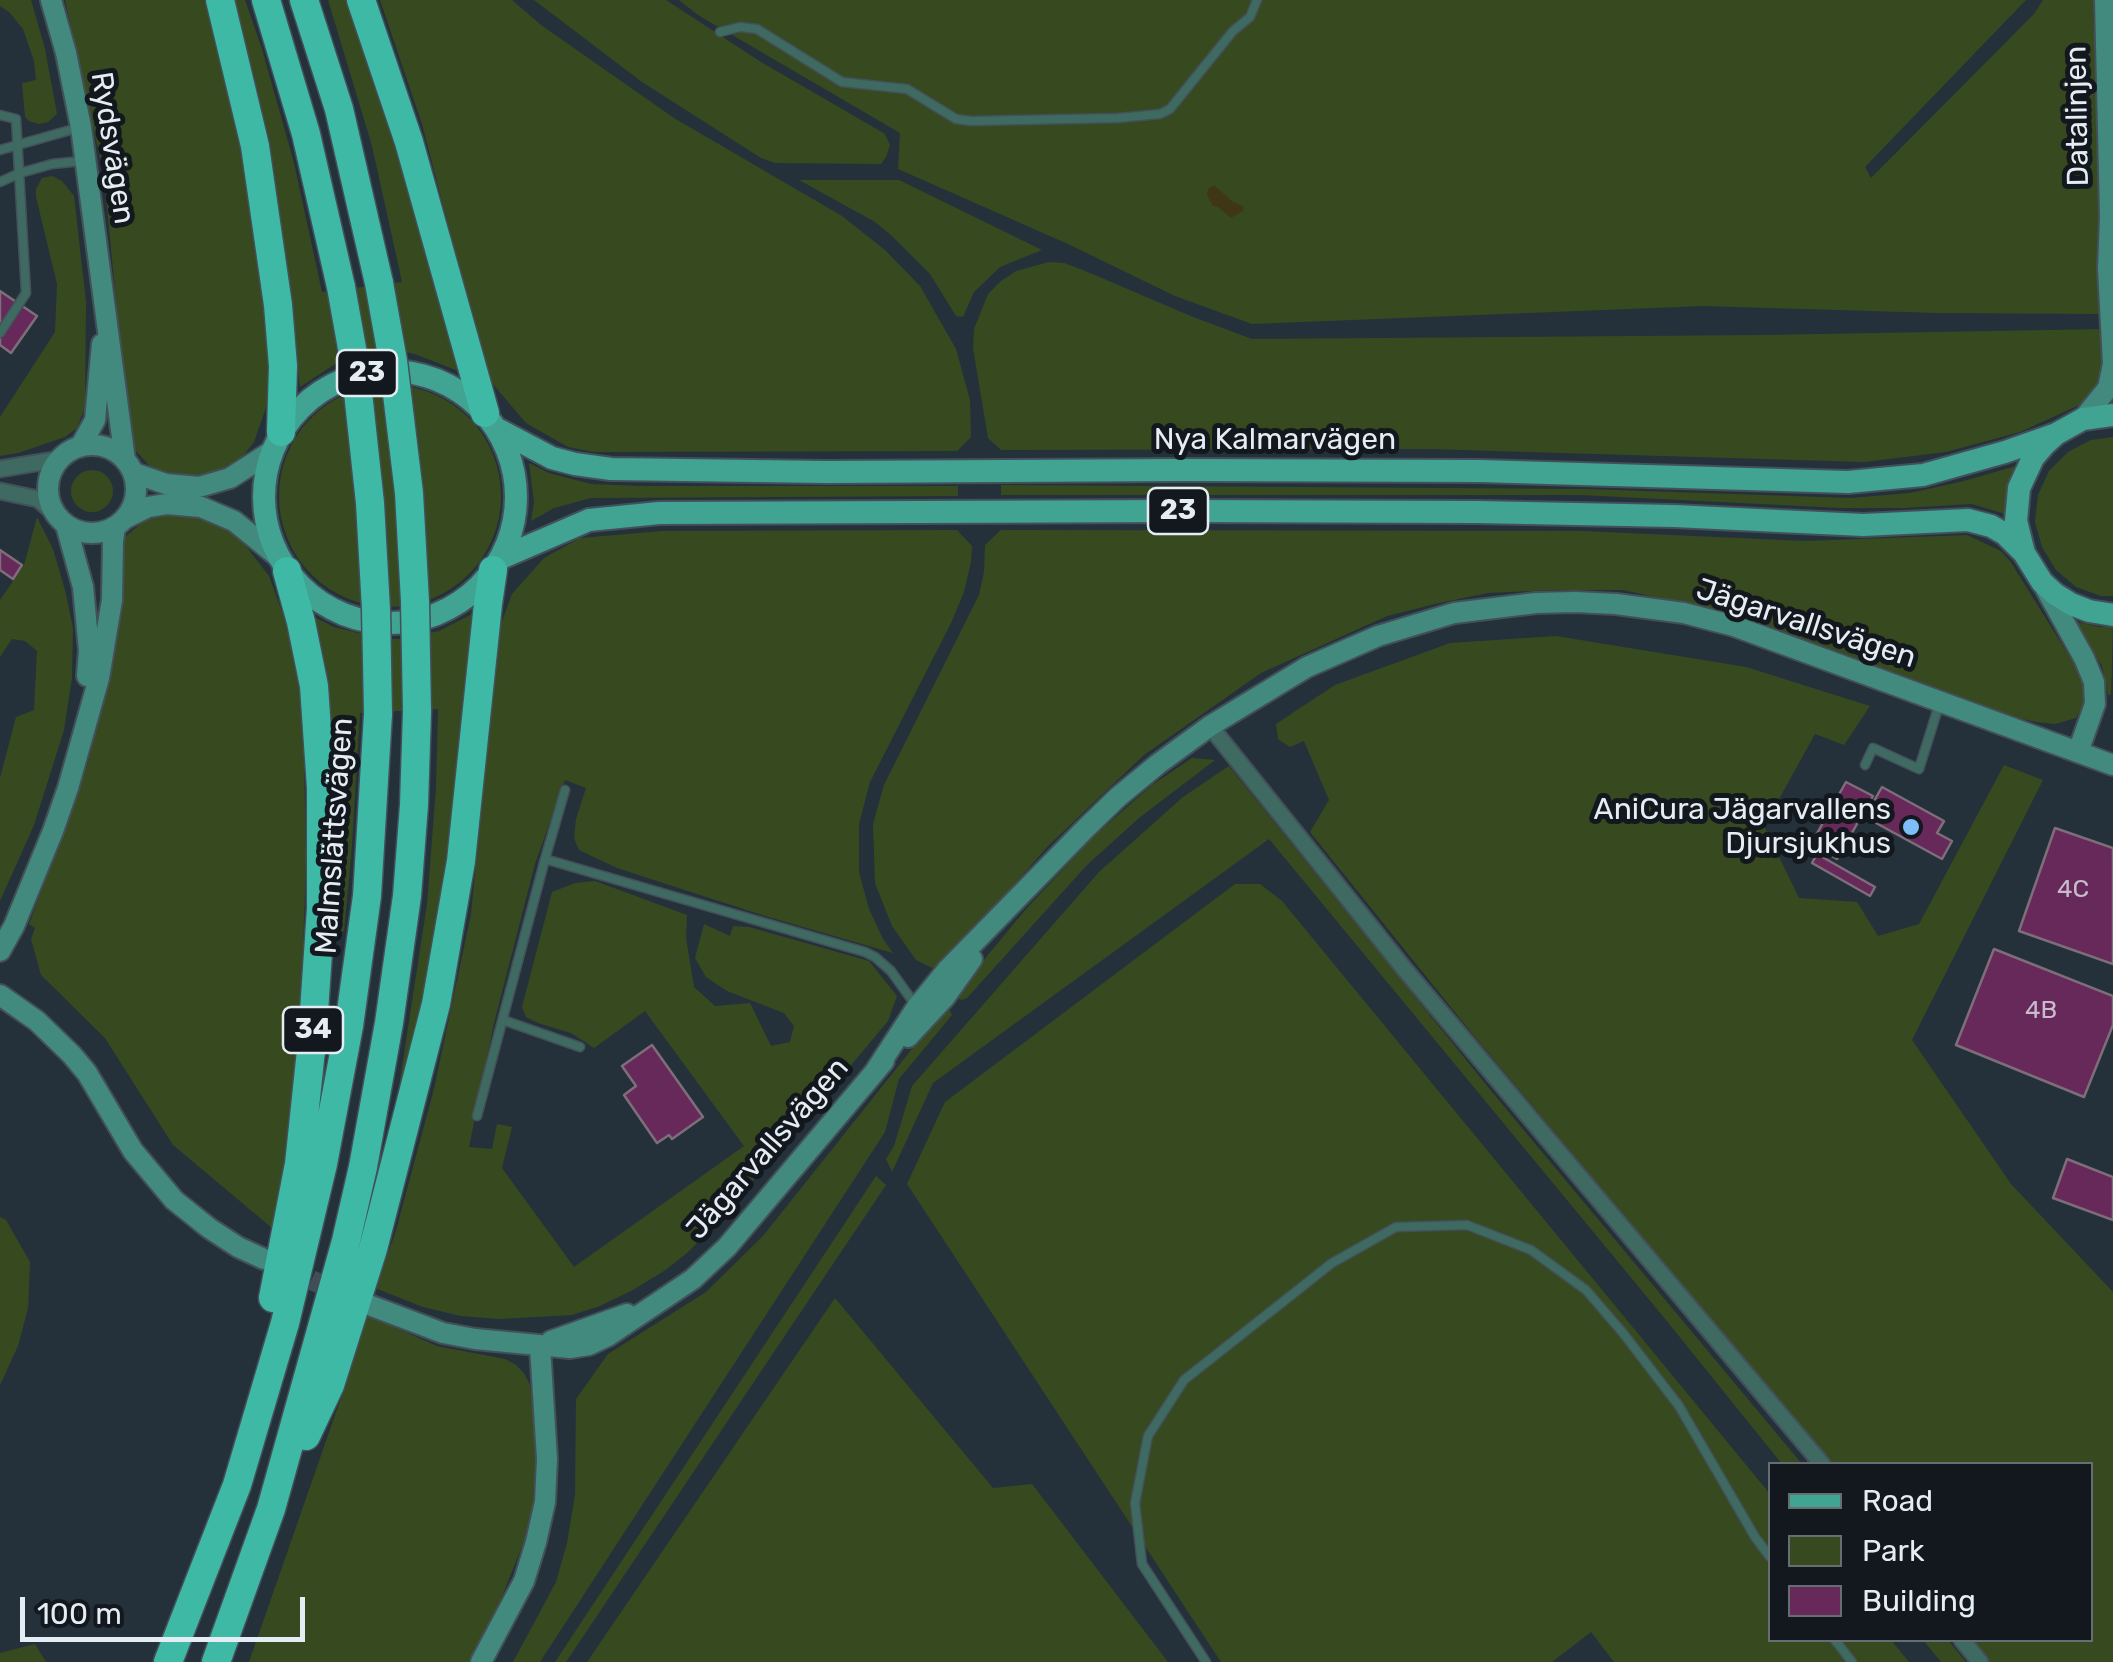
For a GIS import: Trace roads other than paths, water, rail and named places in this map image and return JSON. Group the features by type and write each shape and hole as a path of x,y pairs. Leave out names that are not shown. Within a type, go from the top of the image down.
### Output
{"highway":[{"path":"220,0 256,146 278,305 283,366 276,442"},
{"name":"Malmslättsvägen","path":"168,1662 236,1485 308,1232 349,1026 367,896 378,714 370,503 355,366 306,134 266,0"},
{"path":"216,1662 271,1509 346,1241 389,1023 407,896 414,804 415,602 409,493 393,362 339,109 304,0"},
{"path":"361,0 408,142 491,421"},
{"name":"34","path":"236,1485 299,1164 321,909 321,788 314,686 282,564"},
{"path":"271,1509 330,1385 373,1250 436,1004 461,861 488,604 497,564"}],"main road":[{"name":"Nya Kalmarvägen","path":"276,442 306,402 322,390 340,380 398,370 436,379 454,388 491,421 552,458 612,470 1480,471 1848,482 1923,475 2056,434"},
{"name":"23","path":"2024,553 2016,521 2020,488 2033,458 2056,434 2084,420 2113,414"},
{"path":"491,421 511,460 516,493 513,526 497,564"},
{"path":"276,442 264,477 263,504 267,530 282,564"},
{"name":"23","path":"282,564 318,602 348,616 380,624 423,620 444,612 480,587 497,564 589,520 642,514 1517,512 1863,525 1968,520 2005,534 2024,553 2042,582 2071,604 2113,614"}],"street":[{"name":"Rydsvägen","path":"51,0 81,128 130,467"},
{"name":"Datalinjen","path":"2084,420 2102,398 2112,376 2106,4"},
{"name":"Rydsvägen","path":"80,446 95,420 105,307"},
{"path":"0,469 60,458 80,446 102,446 113,450 130,467 166,484 199,487 230,478 276,442"},
{"path":"60,458 48,482 49,498 61,519 83,587 88,619 90,650 83,733"},
{"path":"0,951 53,831 100,678 112,600 112,541 136,496 130,467"},
{"path":"0,492 38,498 61,519 89,534 148,507 201,507 234,521 282,564"},
{"path":"2042,582 2094,682 2096,704 2078,752"},
{"name":"Jägarvallsvägen","path":"370,1306 443,1333 510,1344 570,1348 589,1346 608,1336 693,1279 726,1247 921,1013 945,997 1006,913 1118,797 1210,726 1307,667 1378,636 1454,613 1536,603 1616,604 1684,613 1734,626 2113,765"},
{"path":"1210,726 1406,971 1820,1462"},
{"path":"0,995 37,1021 72,1054 87,1072 132,1151 174,1200 209,1228 264,1259"},
{"path":"481,1662 524,1581 545,1502 547,1459 540,1346"},
{"path":"1964,1642 1980,1662"}],"lane":[{"path":"720,32 758,28 842,82 906,89 956,119 1118,118 1170,110 1233,30 1250,17 1257,0"},
{"path":"0,115 16,119 26,293 0,333"},
{"path":"0,150 81,128"},
{"path":"0,182 52,164 86,160"},
{"path":"1865,765 1873,748 1918,769 1940,701"},
{"path":"478,1116 566,790"},
{"path":"546,859 865,952 891,971 921,1013"},
{"path":"503,1020 580,1047"},
{"path":"1206,1662 1142,1564 1135,1503 1148,1436 1184,1380 1332,1263 1396,1227 1468,1226 1532,1250 1586,1290 1679,1406 1768,1554"},
{"path":"1837,1642 1852,1662"}],"tunnel":[{"path":"284,1268 345,1295"}],"place":[{"name":"AniCura Jägarvallens Djursjukhus","path":"1911,827"}]}
